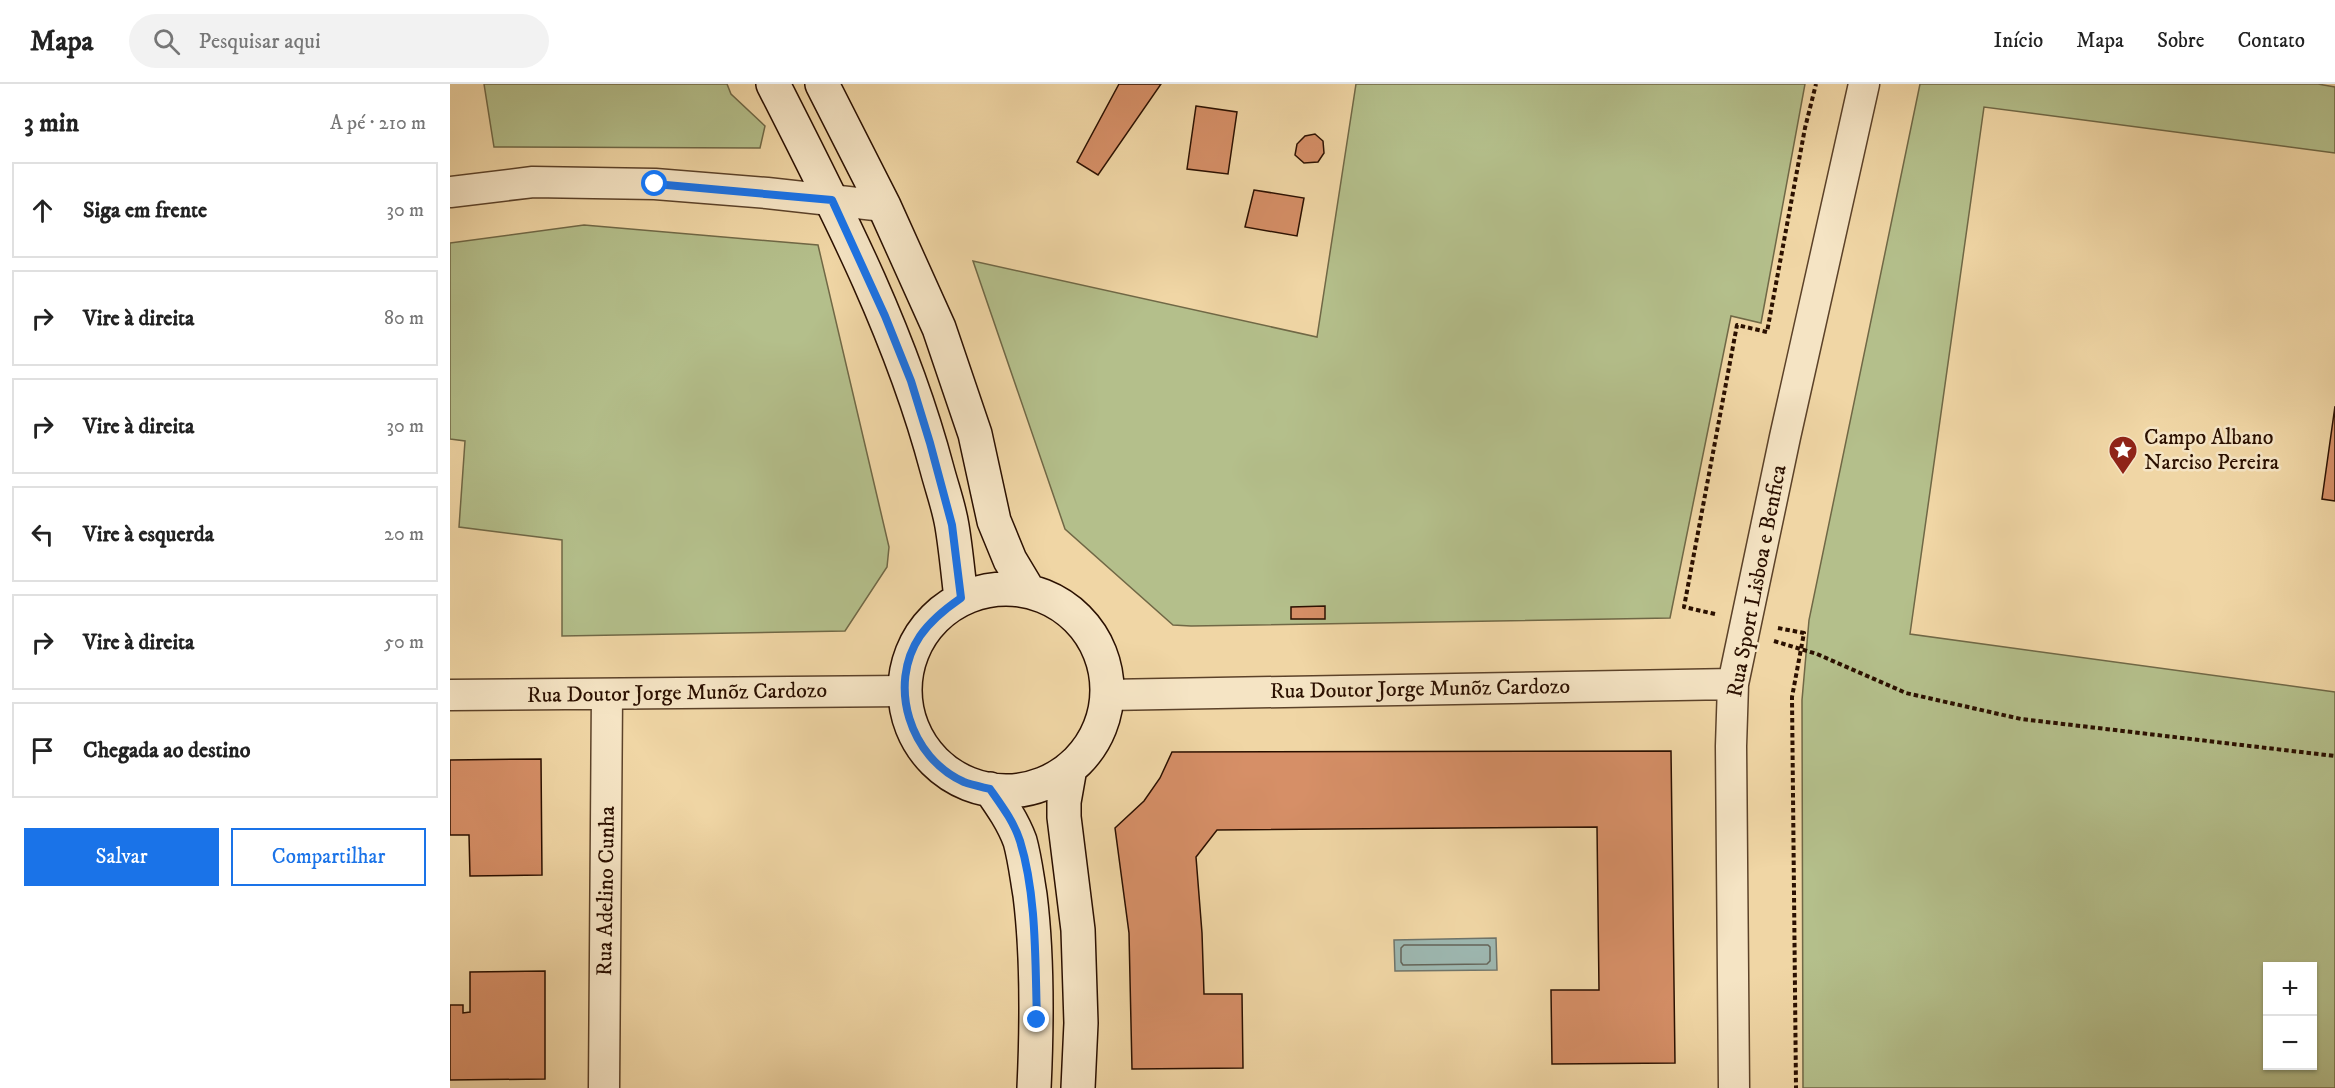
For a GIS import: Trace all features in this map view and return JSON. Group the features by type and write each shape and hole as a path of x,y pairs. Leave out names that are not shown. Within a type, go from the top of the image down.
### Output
{"main road":[{"path":"773,84 832,200 885,316 911,381 952,525 961,598"},
{"path":"822,84 884,206 950,357 975,434 994,521 1010,560 1028,590"},
{"path":"994,589 1028,590 1062,606 1077,618 1095,640 1105,667 1107,695 1102,723 1089,748 1070,768 1046,783 1018,790 990,789 963,782 939,766 921,745 909,719 904,691 908,663 919,637 937,615 961,598 994,589"},
{"path":"1070,768 1064,802 1064,817 1078,930 1081,1023 1078,1088"},
{"path":"990,789 1014,827 1027,872 1036,985 1034,1088"}],"street":[{"name":"Rua Sport Lisboa e Benfica","path":"1734,1088 1731,746 1733,684 1864,84"},
{"path":"767,193 815,166"},
{"path":"450,192 532,182 655,184 884,206"},
{"name":"Rua Doutor Jorge Munõz Cardozo","path":"1107,695 1733,684"},
{"name":"Rua Doutor Jorge Munõz Cardozo","path":"450,695 904,691"},
{"name":"Rua Adelino Cunha","path":"603,1088 608,694"}],"path":[{"path":"1744,633 1817,654 1906,693 2020,719 2335,756"}],"green space":[{"path":"484,84 727,84 731,94 765,126 760,148 494,147"},
{"path":"1356,84 1805,84 1761,323 1731,316 1670,618 1173,625 1065,529 973,261 1317,337"},
{"path":"1920,84 2318,84 2335,87 2335,153 1984,107 1910,634 2335,692 2335,1088 1803,1088 1802,700 1809,620"},
{"path":"584,225 818,245 889,547 887,567 845,631 562,636 562,540 459,527 465,441 450,439 450,243"}],"water":[{"path":"1496,938 1497,970 1395,971 1394,940"}],"building":[{"path":"1119,84 1161,84 1098,175 1077,162"},
{"path":"1196,106 1237,112 1228,174 1187,169"},
{"path":"1315,134 1323,141 1324,153 1318,162 1304,163 1295,155 1297,144 1305,136"},
{"path":"1254,190 1304,198 1297,236 1245,227"},
{"path":"2335,406 2335,501 2322,499"},
{"path":"1325,606 1325,619 1291,619 1291,607"},
{"path":"1671,751 1675,1063 1552,1064 1551,990 1599,990 1597,827 1217,830 1196,857 1204,994 1242,994 1243,1068 1132,1069 1129,933 1115,828 1144,801 1160,778 1172,752"},
{"path":"541,759 542,875 470,876 469,835 450,835 450,760"},
{"path":"545,971 545,1079 450,1080 450,1005 463,1005 463,1013 470,1012 470,972"}],"place":[{"name":"Campo Albano Narciso Pereira","path":"2123,476"}],"route":[{"path":"655,184 832,200 885,316 911,381 952,525 961,598 937,615 919,637 908,663 904,691 909,719 921,745 939,766 963,782 990,789 1014,827 1027,872 1033,925 1037,1020"}]}
